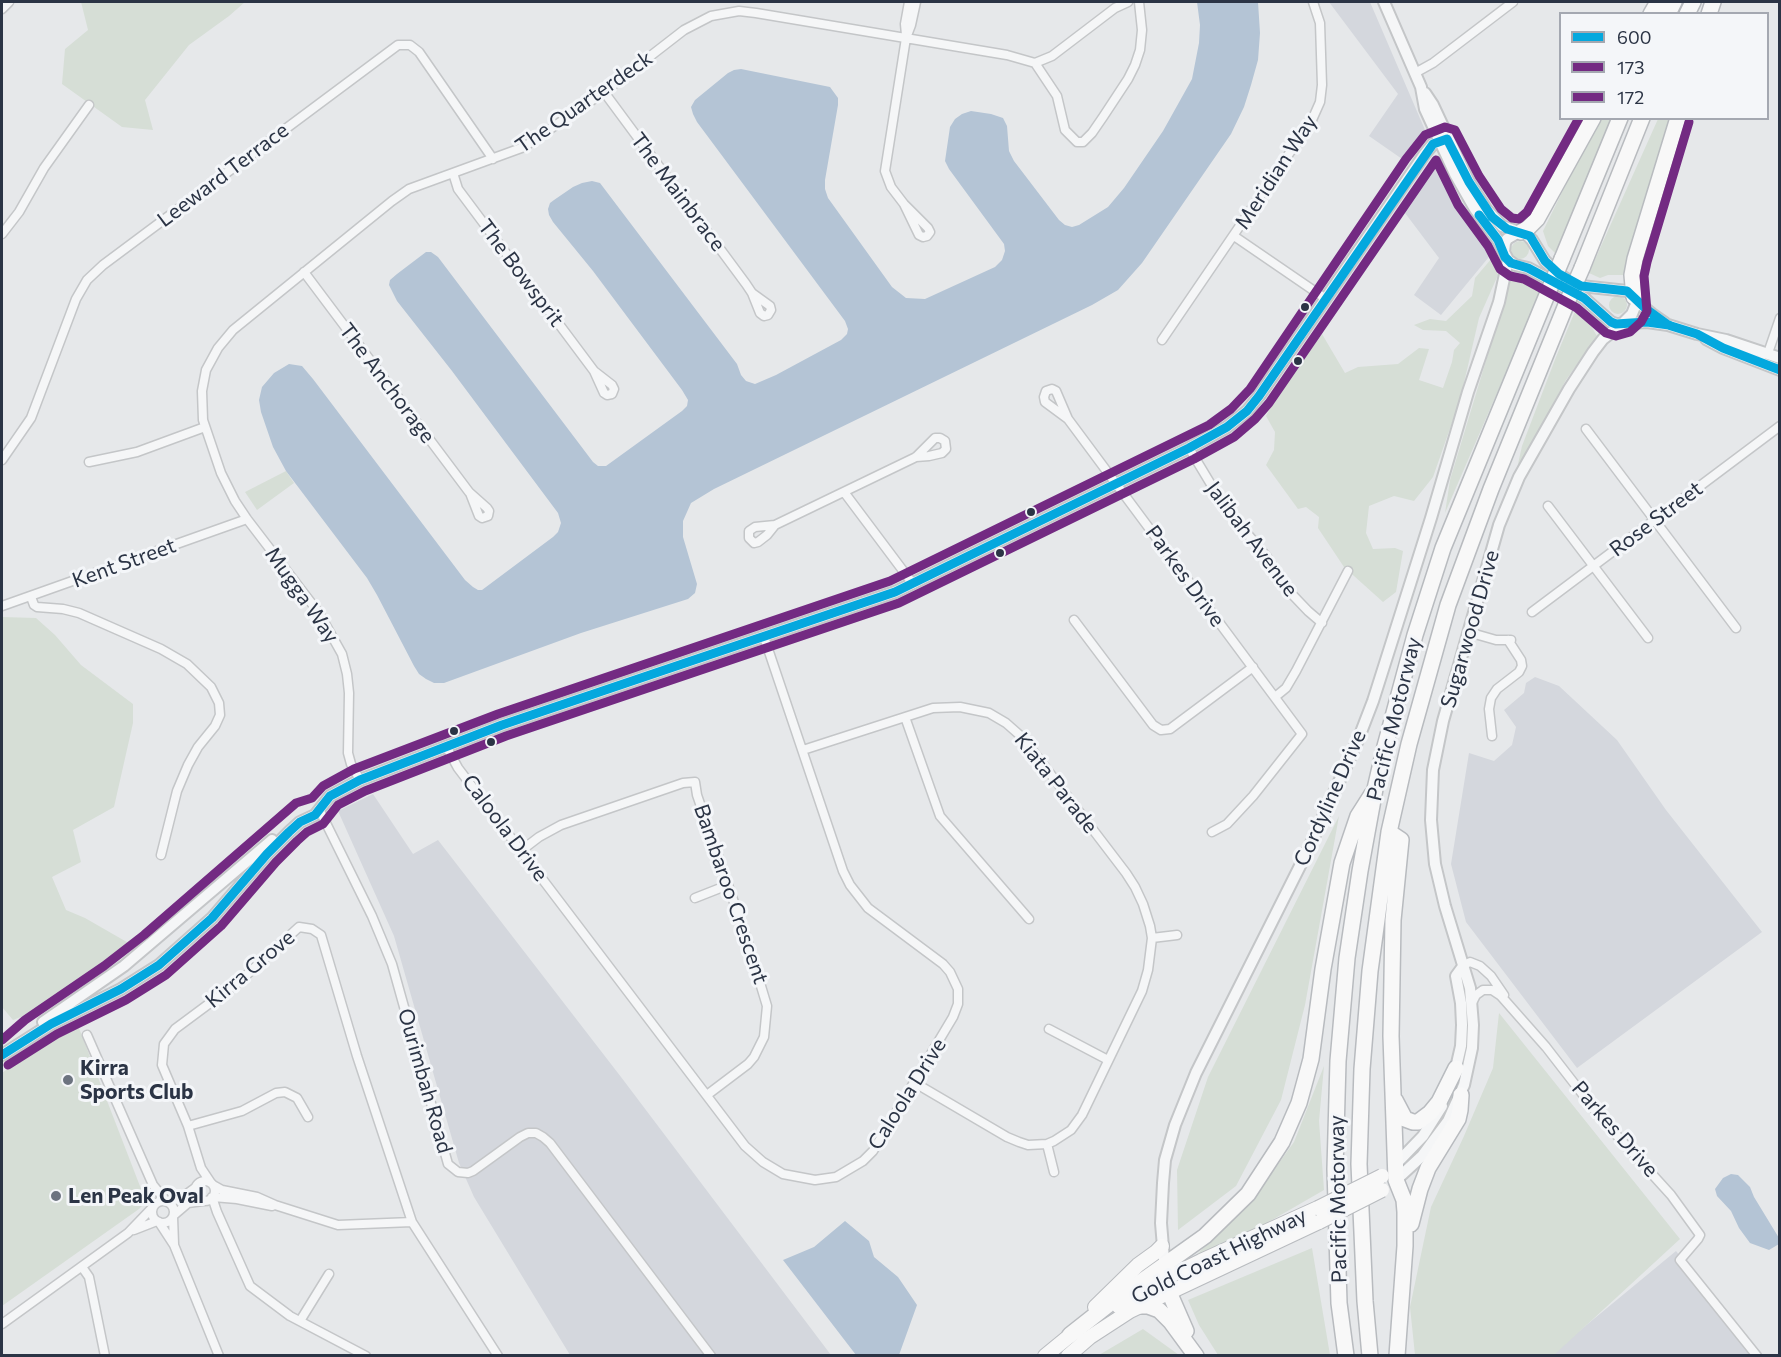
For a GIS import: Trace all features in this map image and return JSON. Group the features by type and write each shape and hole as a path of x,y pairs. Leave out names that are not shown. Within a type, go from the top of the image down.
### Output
{"highway":[{"path":"1520,232 1533,224 1542,211 1592,120"},
{"name":"Pacific Motorway","path":"1346,1356 1339,1302 1335,1169 1338,1061 1347,958 1375,789 1415,635 1443,548 1619,120"},
{"name":"Pacific Motorway","path":"1370,1356 1359,1176 1362,1069 1370,971 1389,832 1409,744 1448,605 1491,489 1641,120"},
{"path":"1635,299 1632,275 1635,259 1677,120"},
{"path":"1045,1356 1108,1305 1167,1279 1205,1236 1248,1194 1282,1142 1299,1103 1311,1059 1323,969 1342,863 1358,816 1375,789"},
{"path":"1389,832 1401,840 1394,920 1391,1026 1393,1095 1389,1177 1405,1204 1405,1246 1397,1356"},
{"path":"1393,1095 1405,1119 1418,1122 1430,1113 1439,1101 1456,1068"},
{"path":"1405,1246 1420,1189 1431,1162 1456,1123 1461,1095"},
{"name":"Gold Coast Highway","path":"1068,1356 1101,1329 1139,1306 1167,1279 1318,1215 1389,1177"},
{"path":"1070,1335 1084,1317 1138,1265 1162,1246"},
{"path":"1167,1279 1182,1325 1197,1356"},
{"path":"1139,1306 1159,1310 1197,1356"}],"street":[{"path":"2,9 9,2"},
{"path":"904,204 888,182 885,171 906,38 905,24 909,2"},
{"path":"906,38 912,25 916,2"},
{"path":"1128,2 1115,8 1047,59 1035,63 1057,96 1065,130 1077,142 1083,142 1092,133 1135,65 1140,50 1142,30 1139,2"},
{"name":"Meridian Way","path":"1162,340 1312,120 1320,102 1322,85 1320,23 1313,2"},
{"path":"1384,2 1421,87 1425,109 1486,209 1502,226 1530,236 1545,261 1558,274 1581,286 1624,290 1668,325"},
{"path":"1415,73 1433,63 1513,2"},
{"name":"The Quarterdeck","path":"247,519 226,484 205,427 201,402 203,382 210,361 233,330 409,189 524,147 604,92 684,30 702,19 739,11 756,13 1007,55 1035,63"},
{"name":"Leeward Terrace","path":"2,460 31,418 76,299 87,280 103,265 398,45 410,45 419,52 493,159"},
{"name":"The Mainbrace","path":"604,92 752,293"},
{"path":"2,234 19,212 44,168 89,105"},
{"path":"1444,140 1468,199 1498,240 1506,256 1515,265 1528,268 1576,294 1611,322 1647,322 1668,325 1726,340 1779,358"},
{"path":"4,1053 51,1024 121,989 159,965 212,918 281,839 300,822 314,816 330,796 360,780 513,722 881,597 913,584 1221,431 1246,411 1278,370 1416,166 1433,144 1444,140"},
{"name":"The Bowsprit","path":"453,173 458,189 594,371"},
{"path":"1506,256 1507,239 1520,232"},
{"name":"Meridian Way","path":"1234,237 1326,299"},
{"name":"Cordyline Drive","path":"1167,1279 1162,1246 1163,1183 1175,1125 1196,1072 1308,850 1358,740 1373,701 1468,392 1499,302 1506,256"},
{"name":"The Anchorage","path":"304,272 470,493"},
{"path":"1623,323 1635,308 1635,299"},
{"path":"1779,318 1767,353 1779,370"},
{"name":"Sugarwood Drive","path":"1389,1177 1422,1156 1432,1146 1461,1095 1472,1048 1472,1003 1464,965 1444,906 1435,864 1431,820 1433,770 1443,721 1499,525 1519,477 1569,389 1593,352 1603,339 1623,323"},
{"path":"1697,334 1723,348 1779,370"},
{"path":"1753,360 1767,353"},
{"name":"Parkes Drive","path":"1068,419 1302,734 1253,796 1227,824 1212,832"},
{"path":"89,462 137,452 205,427"},
{"name":"Rose Street","path":"1532,612 1779,428"},
{"path":"1586,429 1736,628"},
{"name":"Jalibah Avenue","path":"1189,448 1224,506 1267,557 1286,588 1322,624"},
{"path":"775,525 916,457"},
{"path":"844,492 913,584"},
{"path":"1548,506 1648,638"},
{"name":"Kent Street","path":"2,606 247,519"},
{"name":"Mugga Way","path":"247,519 319,613 342,654 349,693 348,753 360,780"},
{"path":"1275,697 1286,688 1322,624 1348,571"},
{"path":"31,597 37,607 63,609 79,614 161,649 187,664 211,687 219,703 220,715 215,726 198,747 177,791 161,855"},
{"path":"1074,620 1153,725 1161,730 1170,729 1252,667"},
{"path":"1468,632 1496,640 1510,640 1521,660 1520,672 1497,689 1491,698 1489,709 1492,736"},
{"name":"Caloola Drive","path":"446,746 454,763 738,1137 762,1162 783,1174 803,1179 821,1180 836,1177 870,1155 953,1017 958,1004 958,989 950,972 943,964 868,908 850,885 843,871 764,637"},
{"name":"Kiata Parade","path":"803,750 933,708 960,707 988,713 1014,729 1135,887 1143,904 1152,938 1148,970 1142,991 1077,1122 1071,1130 1047,1144"},
{"path":"905,717 940,816 1029,919"},
{"name":"Bambaroo Crescent","path":"522,850 561,825 683,783 695,782 697,795 767,1006 766,1026 760,1047 748,1064 707,1095"},
{"path":"4,1053 32,1030 138,955 303,813 319,809"},
{"name":"Ourimbah Road","path":"319,809 372,916 387,953 448,1164 458,1172 468,1173 528,1133 536,1133 543,1137 550,1143 711,1356"},
{"path":"695,898 728,885"},
{"name":"Kirra Grove","path":"212,1184 201,1168 188,1126 162,1065 164,1044 175,1029 241,980 299,927 312,928 321,935 357,1056 412,1222 498,1356"},
{"path":"1152,938 1177,935"},
{"name":"Parkes Drive","path":"1464,965 1470,962 1483,968 1601,1118 1671,1195 1696,1228 1700,1234 1698,1239 1680,1260 1757,1356"},
{"name":"Sugarwood Drive","path":"1389,1177 1431,1126 1449,1093 1461,1046 1461,1003 1456,976 1464,965"},
{"name":"Parkes Drive","path":"1472,1003 1481,991 1494,991 1503,997 1525,1022"},
{"path":"1049,1029 1108,1060"},
{"path":"87,1035 153,1185 174,1208 174,1245"},
{"path":"915,1083 1007,1137 1028,1145 1047,1144 1054,1172"},
{"path":"188,1126 242,1111 276,1094 285,1092 297,1098 308,1117"},
{"path":"201,1168 195,1187 196,1195 208,1199 217,1212 250,1286 290,1316 366,1356"},
{"path":"2,1324 128,1233 159,1201 182,1198 204,1180 222,1190 257,1197 338,1226 412,1222"},
{"path":"208,1199 215,1192 212,1184"},
{"path":"153,1185 152,1215 174,1245 219,1356"},
{"path":"128,1233 158,1222 168,1222 188,1203 208,1199 246,1200 269,1206 275,1205"},
{"path":"82,1267 89,1277 105,1356"},
{"path":"300,1321 329,1274"}],"shaded area":[{"path":"81,2 245,2 189,45 145,100 153,130 122,127 62,84 65,49 88,30"},
{"path":"1329,2 1370,2 1425,130 1405,161 1369,136 1398,94"},
{"path":"1601,120 1613,120 1555,253 1548,246 1543,231 1572,172"},
{"path":"1658,120 1670,120 1635,231 1626,275 1608,275 1600,278 1589,273"},
{"path":"1433,166 1442,168 1461,207 1493,252 1441,315 1414,295 1439,258 1402,209"},
{"path":"1520,241 1526,244 1529,250 1526,256 1520,259 1514,256 1511,250 1514,244"},
{"path":"1492,258 1498,275 1479,318 1460,400 1433,477 1414,501 1394,496 1369,506 1366,533 1373,549 1395,548 1403,551 1396,592 1383,602 1344,567 1318,528 1319,517 1306,507 1298,509 1266,465 1274,450 1275,432 1266,416 1277,396 1322,334 1345,373 1358,367 1398,364 1419,348 1429,349 1419,380 1443,388 1454,350 1460,343 1446,331 1423,330 1414,325 1430,319 1446,321 1472,296 1475,278"},
{"path":"1536,277 1543,287 1445,513 1450,480 1510,281"},
{"path":"1614,296 1622,296 1627,301 1625,312 1614,314 1609,309 1609,301"},
{"path":"1578,304 1597,336 1566,380 1516,473 1522,446"},
{"path":"286,471 294,483 257,510 245,492"},
{"path":"2,617 36,618 55,635 81,665 133,704 133,723 114,807 73,830 81,862 52,877 66,910 85,918 132,945 49,1006 13,1020 2,1007"},
{"path":"1535,677 1559,686 1617,740 1666,810 1762,932 1577,1068 1466,922 1451,864 1469,753 1494,761 1512,745 1516,727 1504,710 1524,693 1526,683"},
{"path":"373,794 413,854 438,840 831,1355 570,1355 474,1197 459,1163 394,936 338,811"},
{"path":"1339,816 1305,1005 1281,1100 1236,1186 1178,1230 1177,1170 1208,1077"},
{"path":"1499,1013 1680,1239 1554,1355 1415,1355 1410,1307 1431,1207 1493,1068"},
{"path":"77,1023 145,1203 2,1306 2,1073 51,1037"},
{"path":"1324,1066 1319,1121 1324,1190 1201,1261 1195,1256 1251,1202 1294,1142"},
{"path":"1312,1248 1330,1355 1218,1355 1199,1325 1188,1300"},
{"path":"1676,1251 1758,1355 1549,1356"},
{"path":"1143,1329 1179,1355 1099,1355"}],"water":[{"path":"1197,2 1258,2 1260,33 1258,60 1244,107 1231,134 1142,263 1118,290 1092,305 714,489 691,503 683,521 683,537 697,584 695,593 688,599 581,633 444,683 434,683 419,674 367,578 286,471 273,447 259,400 262,387 274,373 289,364 302,366 465,580 478,590 482,590 553,537 558,532 561,523 558,513 397,301 389,285 390,280 397,274 426,252 431,252 438,257 593,462 598,466 606,466 682,411 687,406 688,400 593,271 553,222 548,209 550,203 582,183 592,181 600,183 737,364 741,375 746,381 755,384 841,340 847,334 848,329 845,321 697,122 691,107 695,100 728,73 741,69 830,87 838,98 838,105 825,180 828,198 892,287 906,298 925,299 995,267 1002,260 1005,251 1004,244 945,161 950,127 955,119 971,111 1003,118 1007,126 1009,151 1014,161 1059,220 1072,227 1079,225 1108,207 1124,188 1163,131 1192,79 1199,43 1200,25"},
{"path":"1731,1174 1738,1175 1750,1187 1779,1238 1779,1244 1769,1250 1750,1243 1739,1228 1731,1211 1717,1196 1715,1189 1723,1178"},
{"path":"845,1221 869,1241 874,1257 898,1277 917,1305 899,1355 856,1355 783,1260 814,1247"}],"transit line":[{"name":"172","path":"2,1040 25,1020 104,966 144,935 296,803 312,798 323,786 354,769 498,714 890,581 1209,425 1231,409 1250,389 1406,159 1425,135 1445,127 1455,130 1479,176 1501,209 1512,218 1519,219 1527,212 1578,120"},
{"name":"173","path":"8,1065 57,1034 126,1000 166,975 221,926 297,841 307,832 323,824 338,805 365,791 506,736 899,603 1194,459 1234,437 1269,403 1436,160 1458,205 1488,246 1500,269 1510,276 1524,279 1577,308 1606,333 1616,336 1630,332 1641,322 1647,311 1644,276 1647,262 1689,122"},
{"name":"600","path":"2,1055 51,1024 121,989 159,965 212,918 289,832 300,822 315,815 330,796 360,780 502,725 895,592 1189,448 1227,427 1247,411 1259,396 1433,144 1447,139 1469,182 1492,217 1507,229 1530,236 1545,261 1559,274 1581,286 1627,291 1668,325 1697,334 1723,348 1780,370"},
{"name":"600","path":"1479,215 1498,240 1505,257 1511,263 1528,268 1584,298 1611,322 1616,324 1647,322 1669,325"}],"place":[{"name":"Kirra Sports Club","path":"68,1080"},
{"name":"Len Peak Oval","path":"56,1196"}]}
